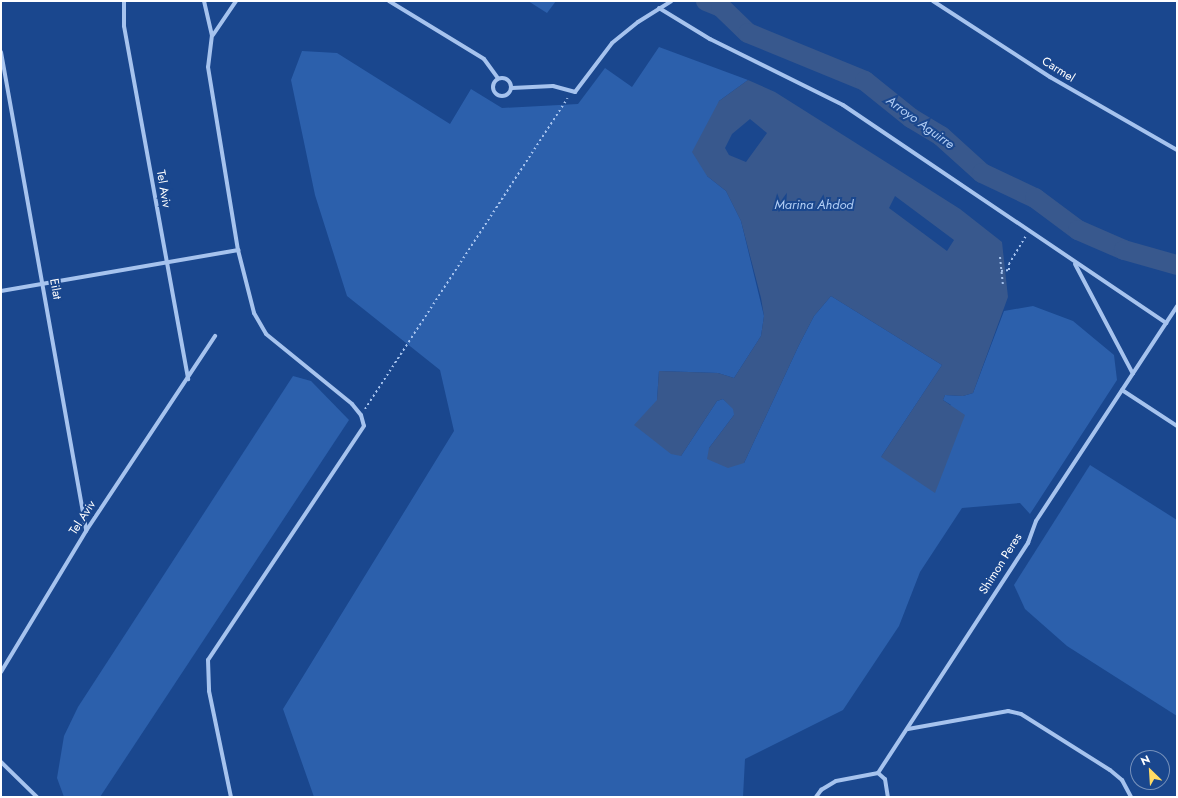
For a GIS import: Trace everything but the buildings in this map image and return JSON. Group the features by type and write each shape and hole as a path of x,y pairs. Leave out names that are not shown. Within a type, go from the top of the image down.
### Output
{"street":[{"name":"Tel Aviv","path":"124,1 124,26 165,263 188,379"},
{"path":"204,1 212,36 208,68 238,250 254,313 266,334 352,404 361,415 364,426 208,660 209,691 231,797"},
{"path":"212,36 236,1"},
{"path":"389,1 484,59 498,78"},
{"path":"512,88 553,86 575,92 612,43 659,8 671,1"},
{"name":"Carmel","path":"932,1 1050,77 1177,150"},
{"path":"659,8 710,39 843,105 1074,264 1166,323"},
{"name":"Eilat","path":"1,52 44,283 86,531"},
{"path":"498,78 507,78 512,88"},
{"path":"498,78 493,86 496,94 506,96 512,88"},
{"path":"1,291 238,250"},
{"path":"1074,264 1132,374"},
{"name":"Shimon Peres","path":"878,773 882,763 908,728 1028,543 1036,521 1177,306"},
{"name":"Tel Aviv","path":"1,672 86,531 188,379 215,336"},
{"path":"1122,390 1177,426"},
{"path":"908,728 1008,710 1021,714 1110,770 1122,780 1131,797"},
{"path":"1,762 37,797"},
{"path":"816,797 821,790 836,781 878,773 884,779 888,797"}],"path":[{"path":"361,415 541,138 575,92"},
{"path":"1001,271 1009,270 1009,264 1028,232"},
{"path":"1000,257 1003,285"}],"shaded area":[{"path":"528,1 556,1 547,13"},
{"path":"659,47 748,80 719,101 707,176 726,191 741,221 764,316 761,336 734,378 718,373 659,371 657,400 681,456 717,401 723,399 734,409 734,415 709,448 744,463 814,316 831,296 942,365 881,457 951,405 943,400 945,395 963,396 973,393 1004,311 1033,306 1073,321 1114,355 1117,380 1030,514 1020,503 962,508 920,572 899,626 843,710 745,759 743,797 314,797 283,709 454,431 440,370 347,296 315,195 291,80 302,51 337,53 450,124 471,89 502,108 578,104 605,68 632,87"},
{"path":"293,376 311,381 349,420 100,797 64,797 57,778 64,736 78,707"},
{"path":"1090,465 1177,520 1177,716 1067,646 1025,609 1014,585"}],"water":[{"name":"Marina Ahdod","path":"748,80 775,92 960,209 1002,242 1008,297 973,393 963,396 945,395 943,400 965,415 935,493 881,457 942,365 831,296 814,316 744,463 728,468 707,459 709,448 734,415 733,409 723,399 717,401 681,456 671,454 634,425 657,400 659,371 718,373 734,378 761,336 764,316 761,298 741,221 726,191 707,176 692,152 719,101","holes":["750,119 767,133 746,162 729,155 725,148 732,134","895,196 954,240 947,251 889,208"]}],"waterway":[{"name":"Arroyo Aguirre","path":"706,1 721,7 748,33 865,81 911,118 941,136 982,173 1035,198 1078,230 1124,250 1177,265"}]}
